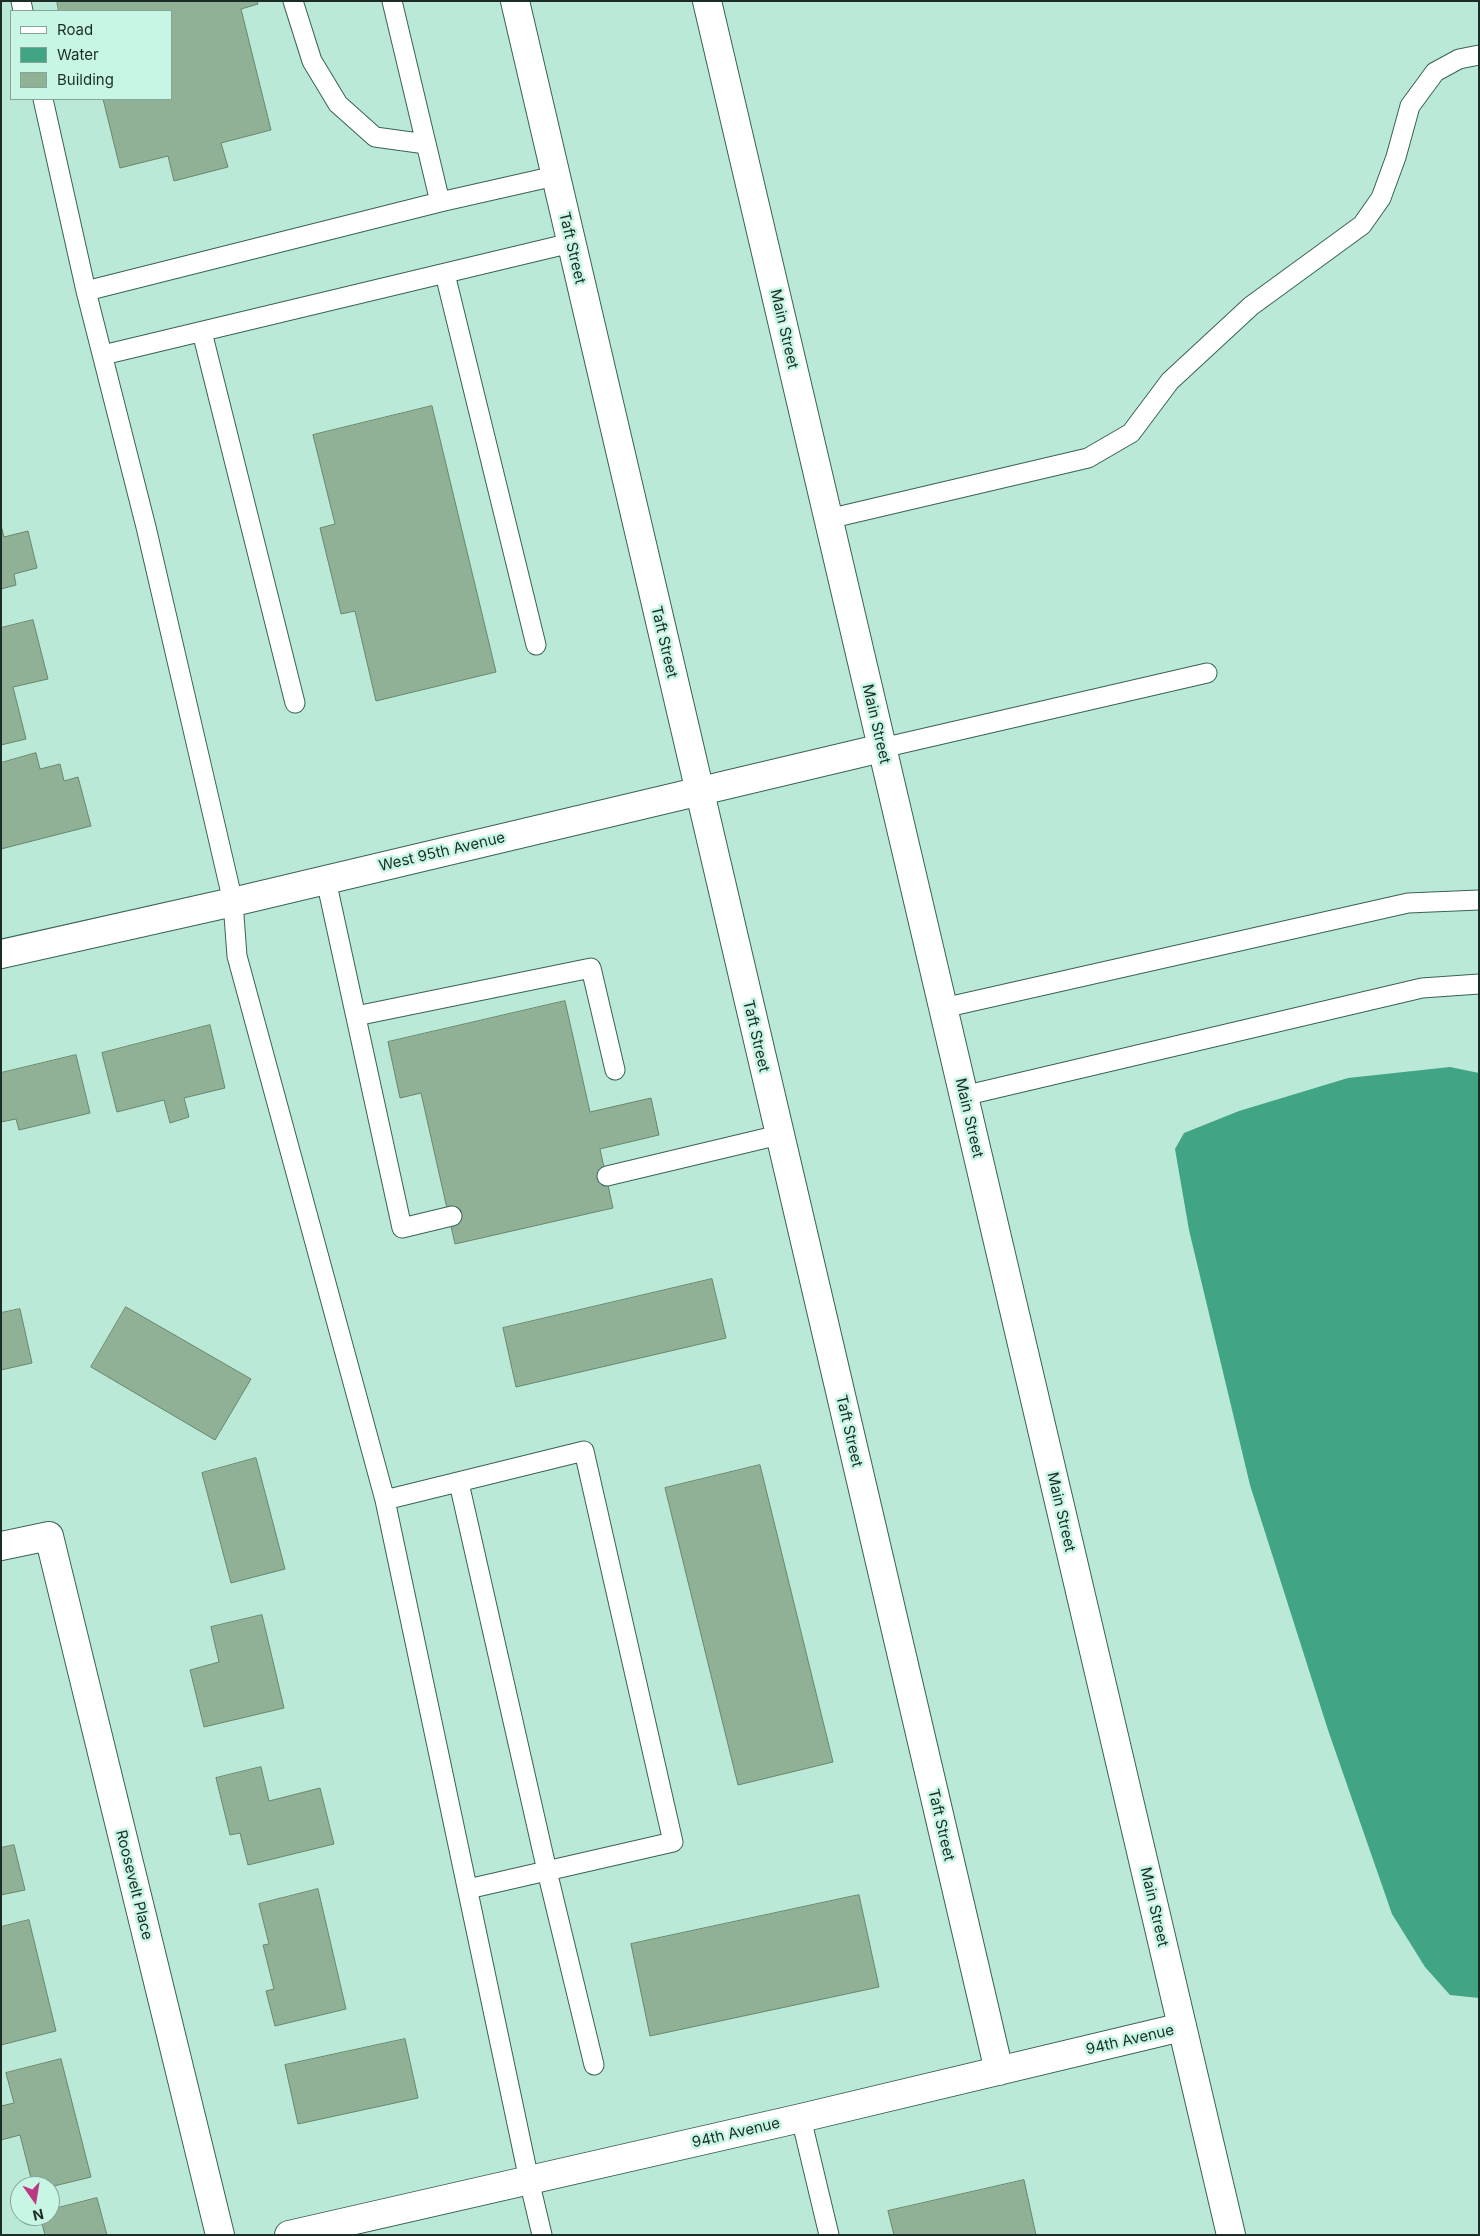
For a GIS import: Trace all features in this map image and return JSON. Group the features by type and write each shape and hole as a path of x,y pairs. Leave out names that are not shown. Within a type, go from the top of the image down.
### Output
{"street":[{"name":"Taft Street","path":"515,1 999,2071"},
{"name":"Main Street","path":"706,1 1231,2235"},
{"name":"West 95th Avenue","path":"1,954 233,902 882,748"},
{"name":"Roosevelt Place","path":"1,1546 49,1536 220,2235"},
{"name":"94th Avenue","path":"288,2235 801,2118 1182,2028"}],"lane":[{"path":"293,1 312,61 338,104 375,137 426,144"},
{"path":"392,1 440,202"},
{"path":"828,519 1088,458 1131,433 1170,381 1251,306 1362,225 1381,198 1396,157 1410,106 1435,72 1459,59 1479,55"},
{"path":"43,100 86,291 146,527 233,902 237,956 385,1500 542,2235"},
{"path":"86,291 440,202 555,176"},
{"path":"103,355 571,243"},
{"path":"446,274 536,645"},
{"path":"202,332 294,702"},
{"path":"882,748 1207,673"},
{"path":"326,880 402,1228 452,1216"},
{"path":"943,1008 1408,903 1479,900"},
{"path":"356,1016 591,968 614,1070"},
{"path":"963,1096 1422,988 1479,984"},
{"path":"607,1176 779,1135"},
{"path":"385,1500 584,1451 671,1832 673,1842 468,1889"},
{"path":"459,1482 547,1871 594,2066"},
{"path":"801,2118 828,2235"}],"water":[{"path":"1450,1067 1479,1073 1479,1998 1450,1995 1425,1967 1392,1914 1328,1730 1250,1485 1189,1230 1175,1149 1184,1133 1239,1111 1348,1078"}],"building":[{"path":"57,1 257,1 258,4 241,9 271,130 221,143 228,167 174,181 168,156 120,168 103,100 172,100 172,10 59,10"},
{"path":"432,406 496,672 376,701 355,611 341,614 320,528 335,524 313,435"},
{"path":"1,525 4,537 28,531 37,568 14,574 16,585 1,589"},
{"path":"33,620 48,679 13,687 26,739 1,745 1,628"},
{"path":"36,753 40,769 60,764 64,781 78,777 91,826 1,849 1,763"},
{"path":"565,1001 590,1112 651,1098 659,1135 600,1149 613,1208 455,1244 421,1093 400,1098 388,1042"},
{"path":"210,1025 225,1088 184,1098 189,1117 170,1123 164,1100 117,1112 102,1053"},
{"path":"76,1055 90,1113 19,1130 16,1119 1,1122 1,1073"},
{"path":"712,1279 726,1338 516,1387 503,1328"},
{"path":"126,1307 251,1379 215,1440 91,1367"},
{"path":"20,1309 32,1363 1,1370 1,1313"},
{"path":"256,1458 285,1569 231,1583 202,1473"},
{"path":"760,1465 833,1762 738,1785 665,1488"},
{"path":"262,1615 284,1708 204,1727 190,1670 219,1662 211,1627"},
{"path":"261,1767 269,1801 320,1788 334,1844 248,1865 240,1833 230,1835 216,1778"},
{"path":"14,1845 25,1890 1,1895 1,1848"},
{"path":"318,1889 346,2009 275,2026 266,1991 274,1989 263,1945 269,1944 259,1904"},
{"path":"859,1895 879,1987 650,2036 631,1944"},
{"path":"29,1920 56,2031 1,2045 1,1927"},
{"path":"405,2039 418,2098 298,2124 285,2065"},
{"path":"61,2059 91,2177 60,2185 60,2176 30,2176 20,2135 1,2140 1,2106 14,2103 6,2073"},
{"path":"1024,2180 1036,2235 894,2235 888,2211"},
{"path":"97,2198 107,2235 45,2235 43,2226 60,2226 60,2207"}]}
